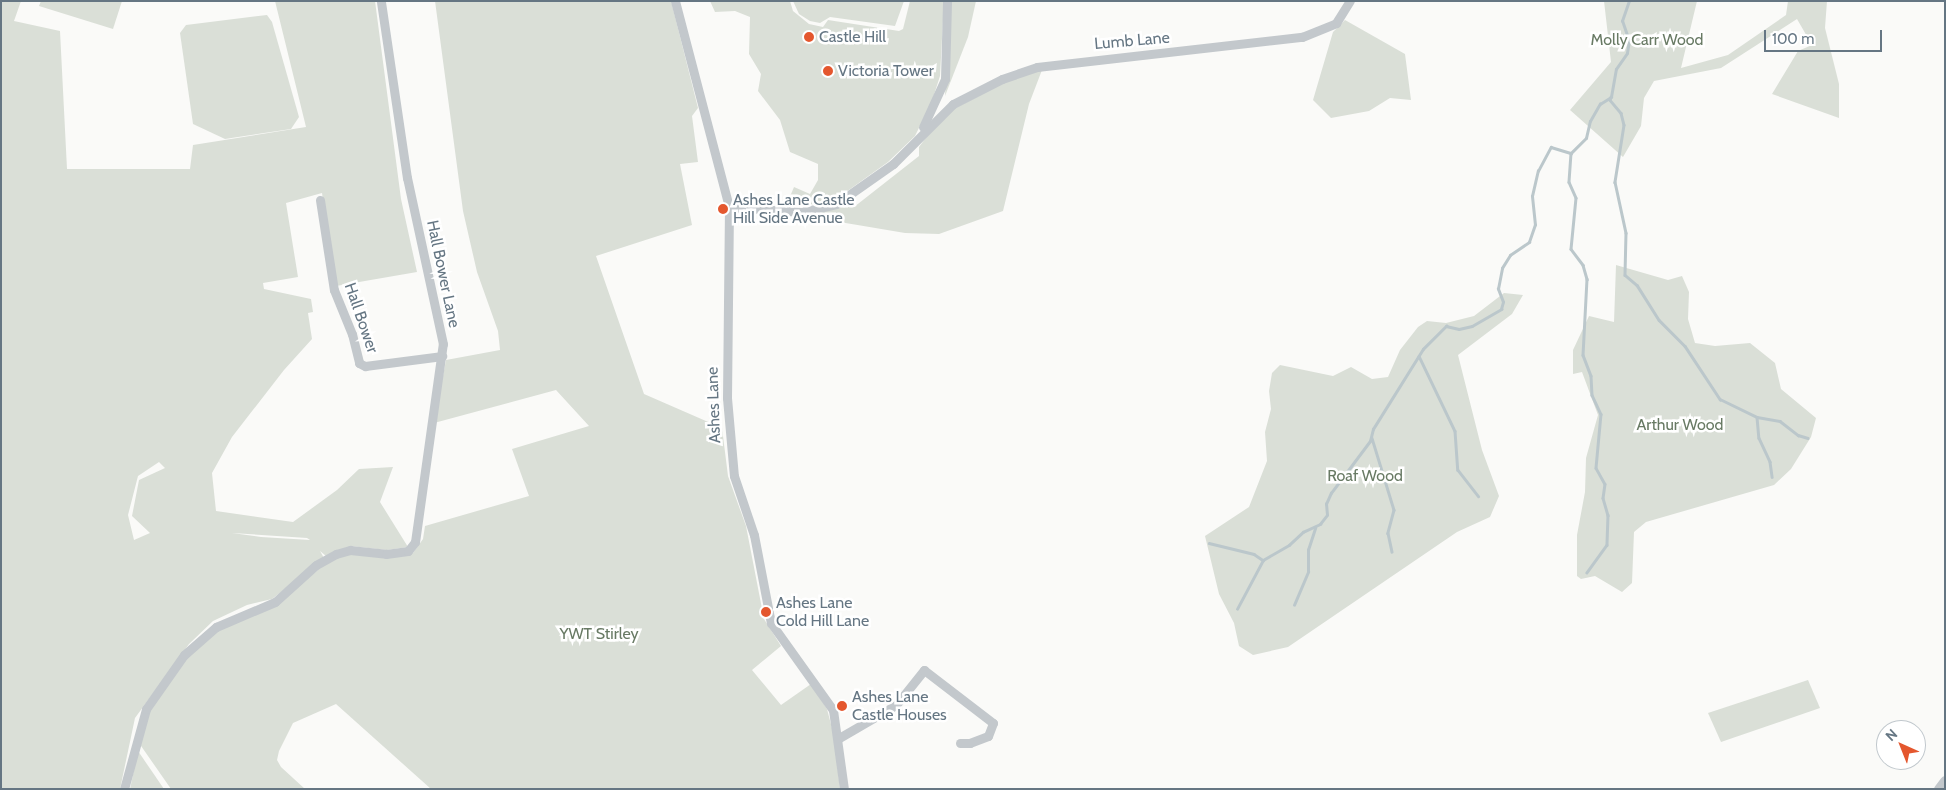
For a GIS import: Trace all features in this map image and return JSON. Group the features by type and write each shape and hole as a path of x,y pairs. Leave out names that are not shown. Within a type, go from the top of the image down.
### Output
{"street":[{"name":"Hall Bower Lane","path":"124,789 146,709 184,656 216,627 275,602 316,565 336,554 350,550 386,554 408,551 415,542 442,356 407,178 381,1"},
{"name":"Ashes Lane","path":"675,1 729,207 727,398 734,476 754,535 771,623 833,710 839,738 844,789"},
{"path":"923,135 945,79 947,1"},
{"name":"Lumb Lane","path":"729,207 802,212 836,204 893,164 953,104 1002,79 1037,67 1302,37 1336,23 1350,1"},
{"name":"Hall Bower","path":"320,200 334,290 352,334 359,363 366,366 442,356"},
{"path":"839,738 896,705 924,670 993,723 988,736 970,743 960,742"},
{"path":"1939,789 1945,781"}],"green space":[{"path":"1,1 21,1 14,21 60,31 67,169 190,169 193,145 306,127 275,1 375,1 401,199 417,272 336,286 322,193 286,203 298,277 263,283 264,289 311,299 313,312 308,313 312,339 284,370 232,437 212,473 216,511 293,522 337,490 359,469 393,467 380,502 408,547 387,550 350,546 326,556 320,551 324,558 272,599 247,605 213,621 189,644 135,718 120,789 1,789","holes":["159,462 165,468 139,480 132,516 150,533 134,540 128,515 138,476","232,533 307,538 310,540 261,537"]},
{"path":"41,1 122,1 113,29 39,6"},
{"name":"YWT Stirley","path":"435,1 671,1 698,108 692,116 698,162 680,164 692,225 596,256 644,394 722,428 728,476 746,526 764,619 781,646 752,670 781,705 811,684 827,709 834,736 840,789 431,789 336,704 293,723 279,751 277,760 281,767 305,789 171,789 139,743 149,710 183,661 225,625 277,604 330,560 348,554 392,557 413,553 423,539 425,526 529,496 512,449 589,426 556,390 434,423 446,360 500,350 498,331 477,272 463,211"},
{"path":"710,1 790,1 793,11 809,24 823,27 828,20 899,31 903,29 910,1 944,1 940,76 932,101 915,136 888,162 846,192 816,204 786,206 794,187 810,194 818,180 818,164 790,152 780,120 758,91 761,74 749,54 750,17 735,11 715,12"},
{"path":"793,1 904,1 895,26 830,17 820,23 810,21 799,14"},
{"path":"951,1 976,1 968,37 945,96"},
{"name":"Molly Carr Wood","path":"1604,1 1697,1 1681,68 1728,55 1786,15 1788,1 1827,1 1825,28 1839,84 1839,118 1772,94 1798,51 1812,45 1797,19 1721,68 1654,81 1644,98 1641,126 1623,157 1570,110 1611,62"},
{"path":"267,15 272,22 299,117 291,129 225,139 193,124 180,33 186,25"},
{"path":"1345,20 1405,54 1411,100 1390,98 1369,111 1331,118 1313,100 1333,32"},
{"path":"1042,70 1029,104 1003,211 939,234 905,233 804,216 839,206 854,207 919,156 919,147 944,114 1007,81"},
{"name":"Arthur Wood","path":"1616,265 1668,280 1682,276 1689,292 1688,319 1695,343 1715,346 1750,343 1775,363 1781,389 1816,418 1811,437 1791,469 1774,485 1646,522 1634,532 1632,583 1622,592 1595,576 1581,579 1577,576 1577,535 1585,492 1586,458 1598,415 1582,372 1573,374 1573,350 1589,316 1614,322"},
{"name":"Roaf Wood","path":"1504,293 1523,295 1512,314 1458,355 1482,450 1499,496 1490,517 1457,532 1288,647 1253,655 1239,646 1234,623 1219,594 1205,536 1249,507 1267,461 1265,432 1271,409 1269,391 1272,373 1280,365 1333,376 1351,367 1372,379 1388,377 1400,350 1418,327 1427,321 1446,323 1474,316"},
{"path":"1808,680 1820,708 1721,742 1708,713"},
{"path":"138,751 164,789 130,789"}],"waterway":[{"path":"1209,543 1254,554 1263,560 1289,545 1303,532 1320,524 1327,515 1326,504 1331,493 1370,441 1373,429 1423,349 1446,326 1459,329 1472,326 1501,309 1503,302 1498,289 1502,268 1510,255 1529,242 1535,225 1532,196 1538,171 1551,147 1571,153 1586,138 1590,121 1600,104 1611,97 1616,69 1627,53 1629,41 1622,21 1629,1"},
{"path":"1611,97 1610,100 1621,113 1624,125 1615,182 1626,233 1625,275 1637,285 1659,320 1685,346 1720,399 1757,417 1780,421 1798,435 1808,438"},
{"path":"1571,153 1569,182 1576,198 1571,249 1583,265 1587,279 1583,355 1591,376 1592,395 1601,414 1596,468 1605,484 1603,498 1608,515 1607,545 1587,573"},
{"path":"1419,356 1455,431 1458,470 1478,496"},
{"path":"1757,417 1759,438 1770,462 1772,477"},
{"path":"1372,438 1394,510 1388,533 1392,552"},
{"path":"1294,605 1308,572 1308,550 1315,528"},
{"path":"1237,609 1263,560"}],"place":[{"name":"Castle Hill","path":"809,37"},
{"name":"Victoria Tower","path":"828,71"},
{"name":"Ashes Lane Castle Hill Side Avenue","path":"723,209"},
{"name":"Ashes Lane Cold Hill Lane","path":"766,612"},
{"name":"Ashes Lane Castle Houses","path":"842,706"}]}
